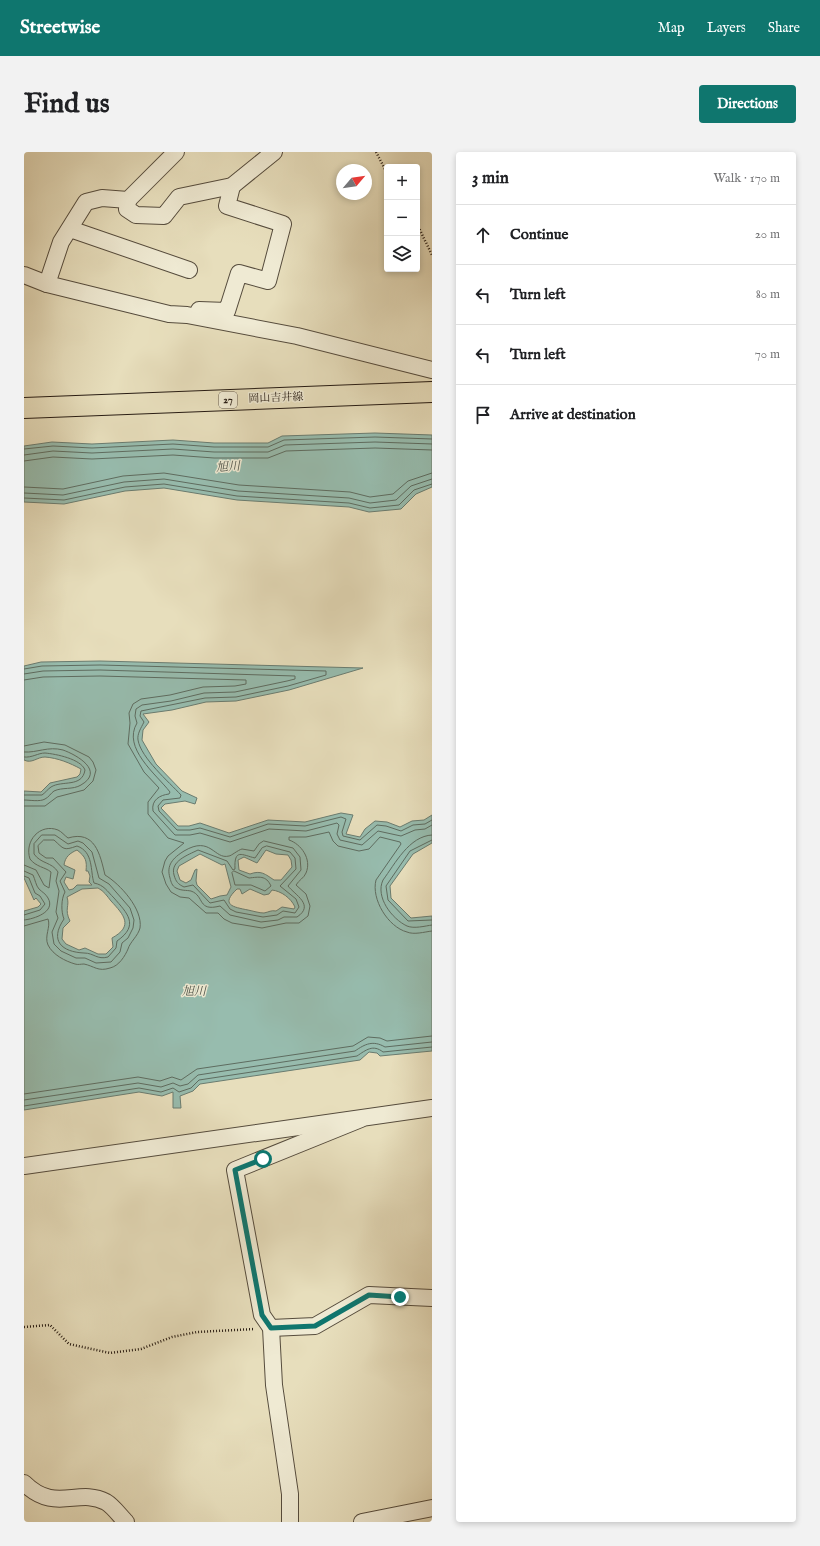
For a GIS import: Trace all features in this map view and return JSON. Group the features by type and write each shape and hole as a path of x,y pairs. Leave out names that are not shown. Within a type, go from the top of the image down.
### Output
{"main road":[{"name":"岡山吉井線","path":"24,408 432,392"}],"street":[{"path":"176,152 128,200 127,209 136,215 164,216 179,197 232,186 274,152"},
{"path":"187,315 201,309 227,311 239,273 268,281 283,224 227,206 232,186"},
{"path":"47,284 62,242 86,202 102,198 128,200"},
{"path":"70,229 189,270"},
{"path":"24,274 47,284 169,314 187,315 297,336 432,370"},
{"path":"24,1166 432,1108"},
{"path":"290,1522 290,1494 274,1385 271,1328 262,1315 235,1170 361,1119"},
{"path":"271,1328 315,1326 369,1295 432,1298"},
{"path":"24,1483 31,1491 51,1499 93,1498 106,1502 126,1522"},
{"path":"362,1522 432,1508"}],"path":[{"path":"376,152 384,167"},
{"path":"420,230 432,255"},
{"path":"24,1327 50,1326 69,1344 110,1353 141,1349 172,1337 197,1332 271,1328"}],"water":[{"name":"旭川","path":"375,433 432,435 432,487 416,494 401,509 369,512 349,507 237,500 164,488 125,491 64,504 24,502 24,446 52,442 92,444 173,440 214,443 268,443 282,436"},
{"name":"旭川","path":"100,661 363,668 289,690 236,701 206,702 172,710 143,714 149,722 143,730 142,740 156,764 182,791 197,798 195,804 185,801 165,804 161,808 178,826 189,826 200,823 229,833 268,820 305,822 341,813 353,815 346,834 360,837 365,829 375,821 387,822 400,827 412,821 424,820 432,815 432,843 413,854 390,886 391,898 411,918 432,916 432,1051 380,1056 377,1053 369,1052 360,1060 200,1084 193,1091 180,1096 181,1108 173,1108 173,1092 162,1096 139,1092 24,1110 24,911 38,907 41,904 36,898 34,900 24,878 24,791 41,792 50,783 77,777 80,774 81,769 55,758 42,757 32,761 24,760 24,666 41,662","holes":["77,850 84,857 86,862 86,871 88,871 90,876 89,882 92,885 77,885 73,889 69,890 64,882 66,877 73,879 75,870 64,865 70,854","266,850 276,854 288,855 291,860 292,867 281,880 274,880 265,874 250,874 239,870 238,860 244,857 257,863","200,854 222,865 225,864 231,887 227,895 211,899 197,885 197,869 195,870 191,880 186,883 180,880 177,871 179,866","98,888 120,911 125,920 125,925 119,934 112,938 113,947 106,954 98,954 85,948 79,950 66,944 62,939 63,928 70,921 67,913 67,897 82,889","237,889 240,889 242,894 250,889 264,895 269,894 272,890 285,896 295,907 294,909 282,907 276,911 260,913 233,906 230,904 229,899"]}],"route":[{"path":"263,1159 235,1170 262,1315 271,1328 315,1326 369,1295 400,1297"}]}
